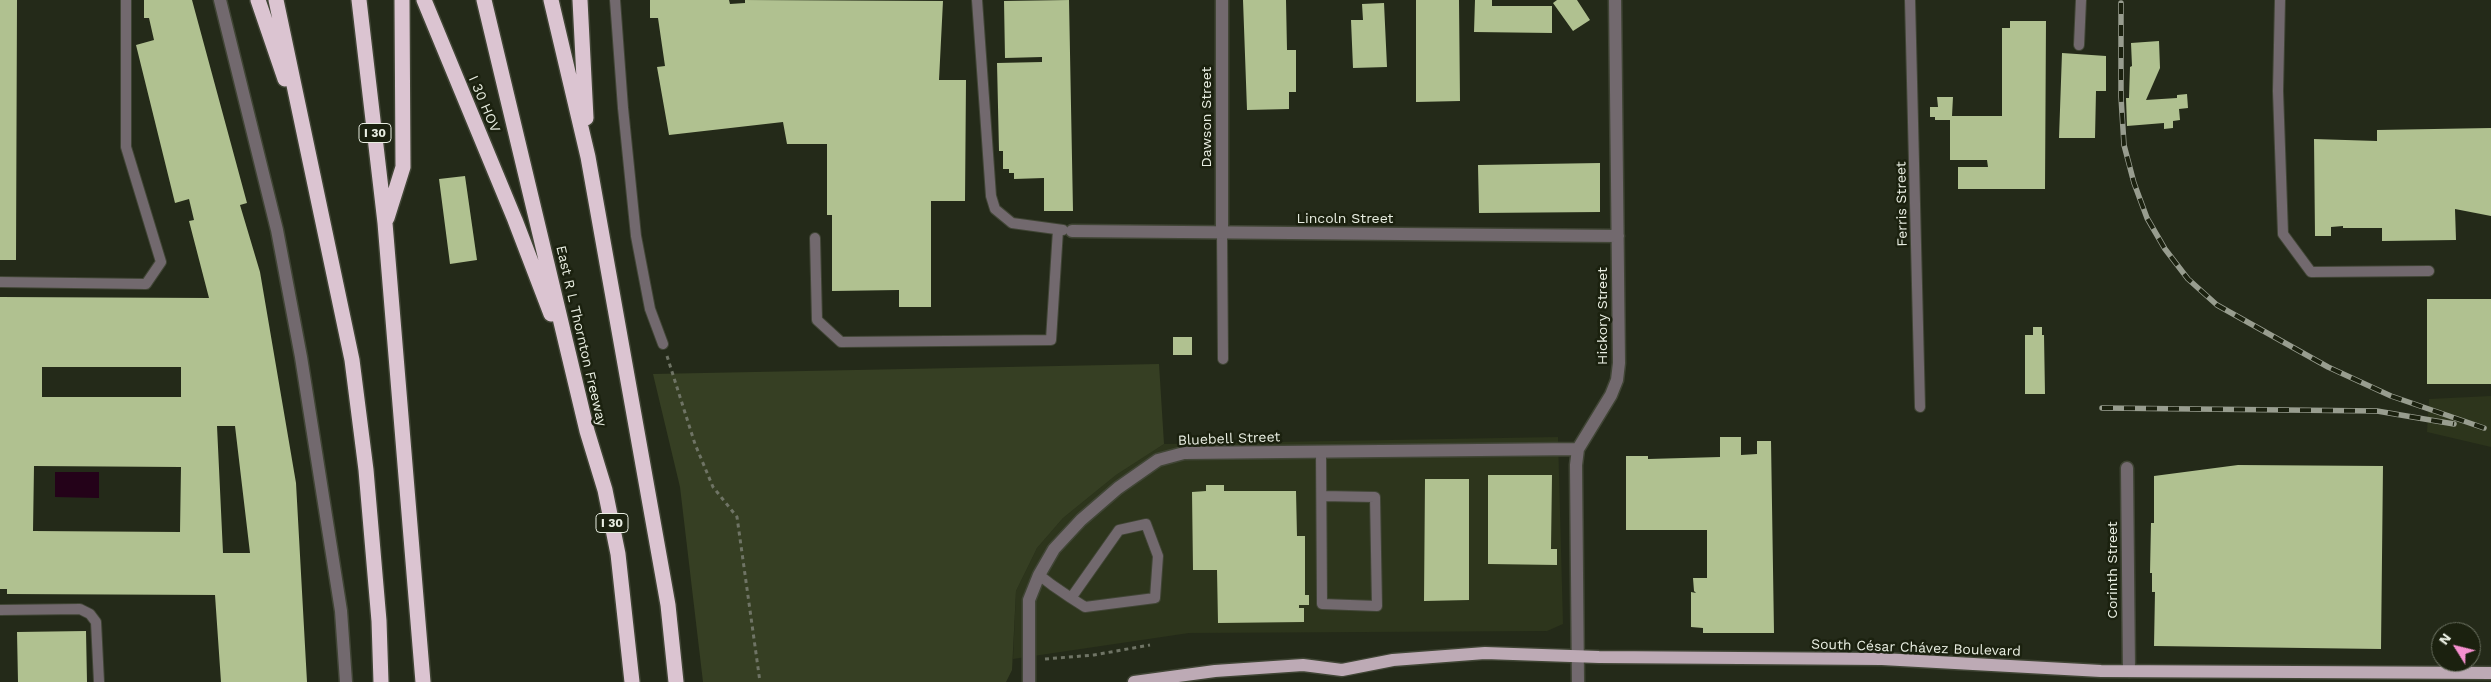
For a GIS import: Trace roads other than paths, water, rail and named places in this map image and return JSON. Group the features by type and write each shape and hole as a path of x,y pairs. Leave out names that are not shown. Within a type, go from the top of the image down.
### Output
{"highway":[{"path":"258,0 308,144"},
{"path":"276,0 308,144 354,378 368,489 380,621 381,682"},
{"name":"I 30","path":"359,0 385,223 423,682"},
{"path":"385,223 403,167 402,0"},
{"name":"I 30 HOV","path":"424,0 515,220 571,367"},
{"name":"East R L Thornton Freeway","path":"484,0 571,367 605,490 618,554 632,682"},
{"path":"551,0 588,157 668,605 676,682"},
{"path":"580,0 588,157"}],"main road":[{"name":"South César Chávez Boulevard","path":"1134,682 1214,671 1303,665 1342,670 1393,660 1485,653 1577,657 1882,659 2129,671 2415,678 2491,673"}],"street":[{"path":"220,0 276,230 301,357 341,611 346,682"},
{"name":"Dawson Street","path":"1222,0 1222,233"},
{"name":"Hickory Street","path":"1578,682 1576,465 1578,449 1603,411 1616,380 1619,363 1615,0"},
{"name":"Lincoln Street","path":"1072,231 1618,236"},
{"name":"Bluebell Street","path":"1030,682 1029,600 1039,575 1054,549 1081,520 1118,488 1158,460 1184,453 1578,449"},
{"name":"Corinth Street","path":"2127,468 2129,671"}],"lane":[{"path":"0,282 146,284 161,262 126,147 126,0"},
{"path":"614,0 622,108 636,236 650,309 663,344"},
{"path":"977,0 992,196 995,209 1012,223 1072,231"},
{"name":"Ferris Street","path":"1910,0 1920,407"},
{"path":"2079,45 2081,0"},
{"path":"2280,0 2278,91 2283,234 2311,272 2429,271"},
{"path":"815,238 816,320 841,342 1051,340 1058,230"},
{"path":"1222,233 1223,360"},
{"path":"1321,452 1322,604 1377,606 1375,497 1322,496"},
{"path":"1039,575 1071,598 1085,607 1155,598 1158,556 1146,524 1119,530 1071,598"},
{"path":"0,610 80,609 90,614 96,622 99,682"}],"railway":[{"path":"2121,3 2121,97 2124,145 2134,183 2147,218 2165,249 2188,279 2217,305 2328,367 2391,396 2484,428"},
{"path":"2102,408 2377,411 2454,424"}]}
